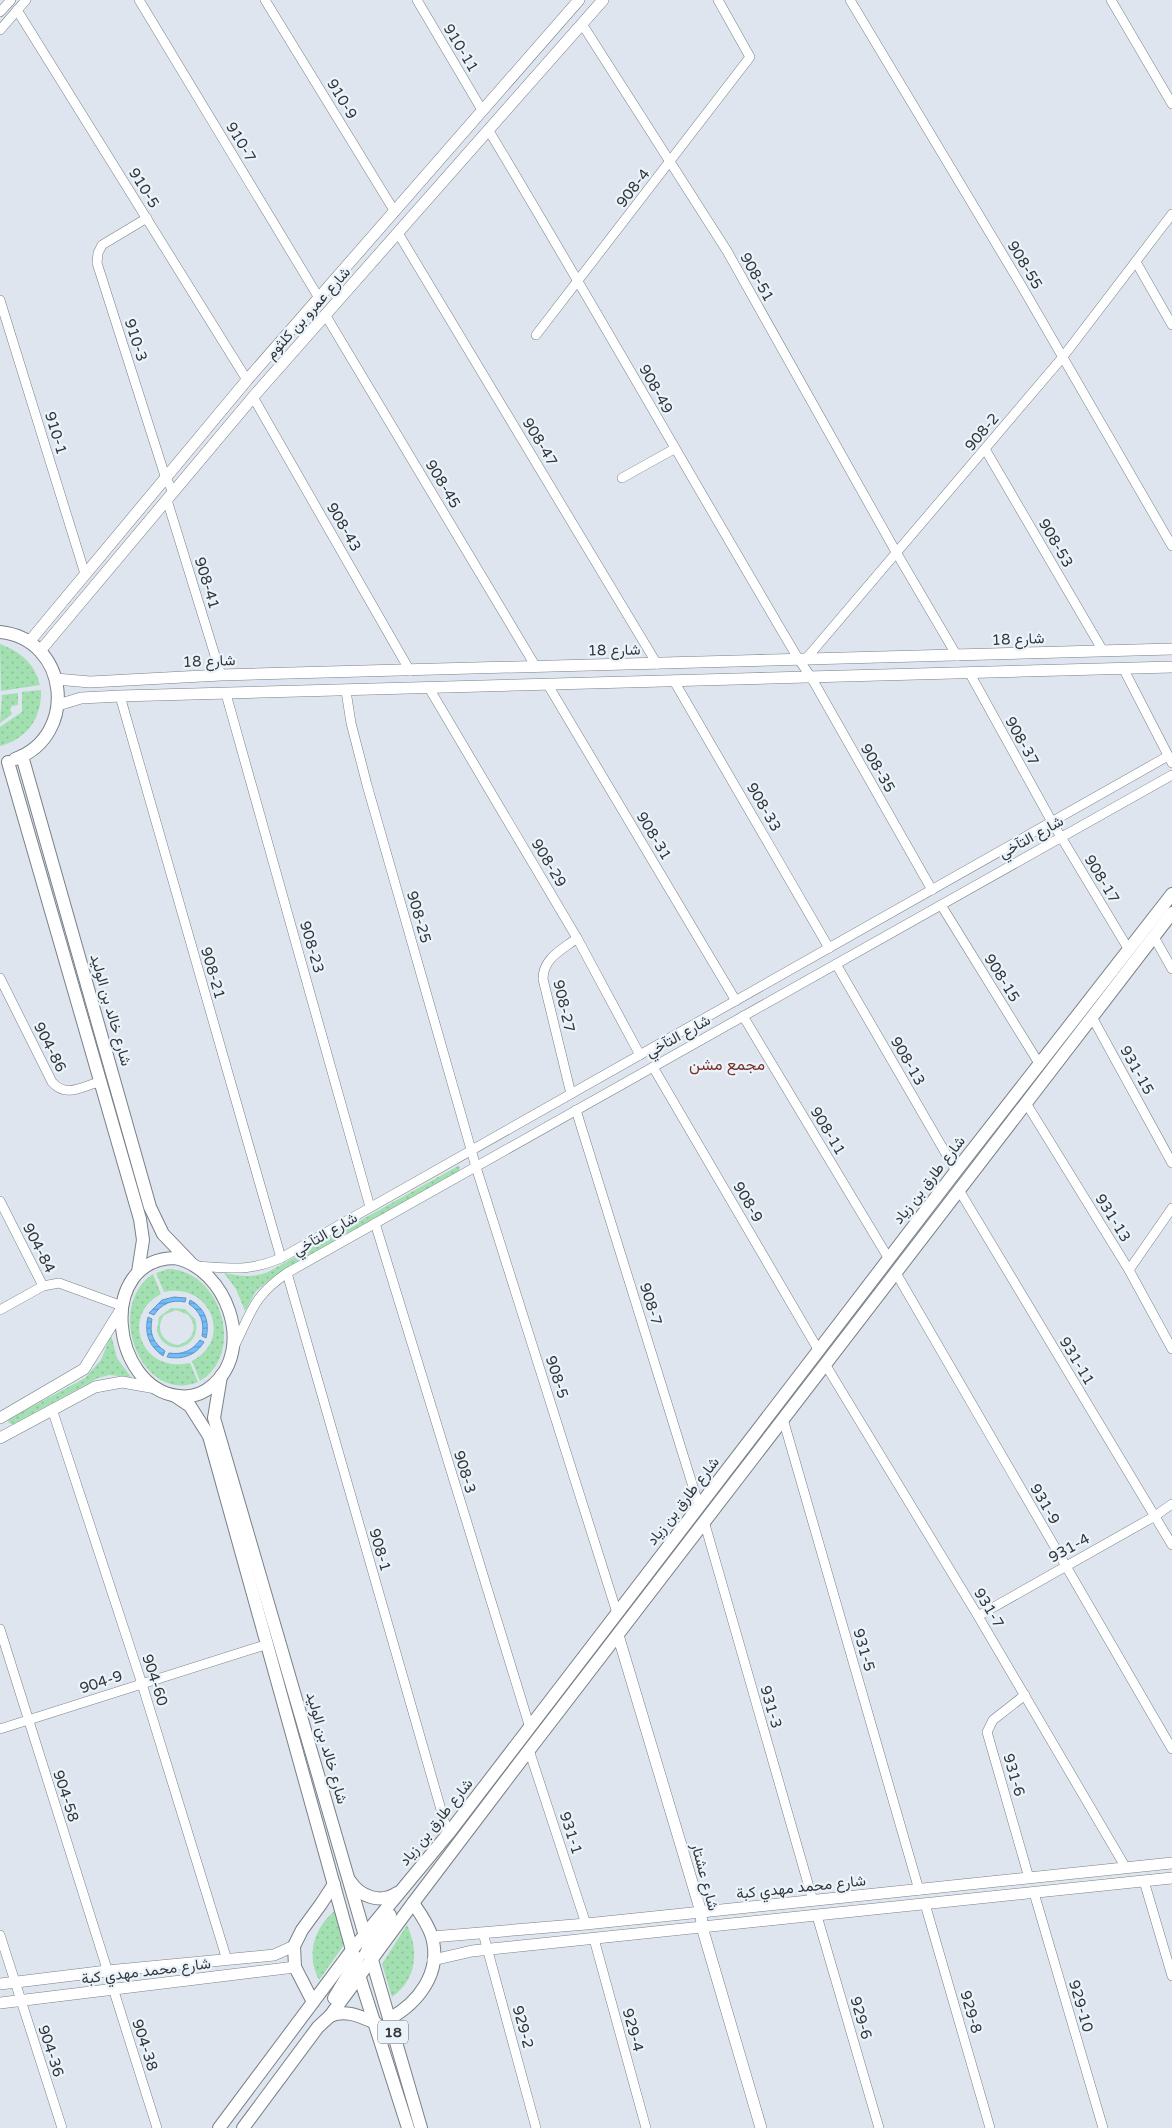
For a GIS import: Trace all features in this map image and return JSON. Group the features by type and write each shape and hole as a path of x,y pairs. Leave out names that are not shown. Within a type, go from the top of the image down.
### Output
{"main road":[{"path":"0,632 10,633 29,642 40,651 50,664 56,679 58,705 54,722 45,738 22,756 4,762"},
{"name":"شارع خالد بن الوليد","path":"22,756 150,1207 163,1234 194,1264"},
{"name":"شارع خالد بن الوليد","path":"4,762 140,1219 143,1240 138,1272"},
{"name":"شارع طارق بن زياد","path":"364,1936 448,1834 956,1171 1172,894"},
{"name":"شارع طارق بن زياد","path":"244,2128 318,2027 330,2016 360,1975 369,1955 413,1903 1172,913"},
{"path":"174,1258 194,1264 215,1283 227,1305 232,1329 231,1354 221,1376 203,1392 188,1396 175,1396 157,1388 139,1372 127,1350 122,1325 122,1307 129,1285 138,1272 158,1260 174,1258"},
{"name":"شارع خالد بن الوليد","path":"221,1376 214,1418 421,2128"},
{"name":"شارع خالد بن الوليد","path":"175,1396 190,1406 209,1436 354,1956 408,2128"},
{"path":"349,1879 355,1889 371,1897 391,1897 399,1892"},
{"path":"314,2002 295,1967 294,1946 302,1930 334,1884"},
{"path":"369,1955 392,1911 399,1892"},
{"path":"389,2019 405,2010 419,1997 429,1980 433,1960 432,1937 413,1903"},
{"path":"219,2128 314,2002 354,1956 360,1954 364,1936"},
{"path":"318,2027 354,1956"},
{"path":"330,2016 342,2013 353,2014 376,2023"}],"street":[{"path":"0,12 11,0"},
{"path":"0,30 26,0"},
{"name":"910-7","path":"139,0 319,298"},
{"name":"910-9","path":"265,0 395,212"},
{"name":"910-11","path":"417,0 482,110"},
{"name":"شارع عمرو بن كلثوم","path":"40,651 253,397 604,0"},
{"name":"908-4","path":"536,335 750,57 718,0"},
{"name":"908-55","path":"850,0 1021,285 1172,546"},
{"path":"1111,0 1172,104"},
{"name":"شارع عمرو بن كلثوم","path":"29,642 165,476 247,380 578,1"},
{"name":"910-5","path":"17,10 247,380"},
{"name":"908-51","path":"582,24 727,251 896,552"},
{"name":"908-49","path":"489,130 579,281 674,449 802,660"},
{"name":"908-2","path":"802,660 1062,358 1172,214"},
{"name":"910-3","path":"147,218 102,246 98,254 97,264 170,496"},
{"name":"908-47","path":"398,234 657,664"},
{"path":"1136,262 1172,325"},
{"name":"910-1","path":"0,300 85,574"},
{"name":"908-45","path":"326,316 542,666"},
{"name":"908-43","path":"253,397 410,671"},
{"path":"622,478 674,449"},
{"name":"908-53","path":"985,449 1103,651"},
{"name":"908-41","path":"170,496 221,675"},
{"path":"896,552 957,656"},
{"name":"شارع 18","path":"56,679 90,682 221,675 1172,649"},
{"name":"908-35","path":"802,660 932,890"},
{"path":"542,666 548,685"},
{"path":"58,705 81,698 120,696 1172,666"},
{"path":"1123,668 1170,760"},
{"name":"908-37","path":"969,672 1052,822"},
{"path":"340,673 344,691"},
{"name":"908-33","path":"674,681 829,948"},
{"name":"908-31","path":"548,685 736,1001"},
{"name":"908-29","path":"429,688 577,938 640,1055"},
{"name":"908-25","path":"344,691 367,785 471,1150"},
{"name":"908-23","path":"226,694 370,1207"},
{"name":"908-21","path":"120,696 280,1258"},
{"name":"شارع التآخي","path":"194,1264 249,1269 263,1266 280,1258 1052,822 1170,760"},
{"name":"شارع التآخي","path":"231,1354 249,1313 259,1298 270,1285 287,1273 1172,775"},
{"name":"908-17","path":"1052,822 1129,950"},
{"name":"908-15","path":"941,905 1040,1064"},
{"path":"1154,937 1172,968"},
{"name":"908-27","path":"571,1094 543,968 549,960 577,938"},
{"name":"908-13","path":"836,964 956,1171"},
{"path":"781,975 790,990"},
{"name":"904-86","path":"0,978 52,1082 58,1090 67,1092 99,1082"},
{"name":"908-11","path":"744,1016 889,1259"},
{"name":"931-15","path":"1092,1017 1172,1163"},
{"name":"908-9","path":"653,1067 819,1351"},
{"name":"931-13","path":"1026,1103 1129,1270 1172,1349"},
{"name":"908-7","path":"576,1110 699,1506"},
{"name":"908-5","path":"471,1150 617,1613"},
{"name":"931-11","path":"959,1190 1172,1546"},
{"name":"904-84","path":"0,1201 43,1286 59,1283 122,1307"},
{"path":"1129,1270 1172,1208"},
{"name":"908-3","path":"375,1224 530,1728"},
{"name":"931-9","path":"896,1272 1172,1749"},
{"name":"908-1","path":"287,1273 448,1834"},
{"path":"0,1310 43,1286"},
{"path":"0,1418 84,1369 122,1307"},
{"name":"931-7","path":"825,1364 978,1616 1126,1868"},
{"path":"0,1438 95,1387 108,1383 138,1383 157,1388"},
{"name":"904-60","path":"52,1409 142,1684 227,1960"},
{"name":"931-5","path":"783,1418 919,1890"},
{"name":"931-4","path":"978,1616 1155,1516 1172,1504"},
{"name":"931-3","path":"704,1521 813,1901"},
{"name":"904-58","path":"0,1629 107,1971"},
{"name":"شارع عشتار","path":"618,1634 701,1912 702,1927 761,2128"},
{"name":"904-9","path":"0,1729 268,1644"},
{"name":"931-6","path":"1025,1695 993,1720 988,1732 1029,1878"},
{"name":"931-1","path":"529,1750 586,1924"},
{"name":"شارع محمد مهدي كبة","path":"432,1937 572,1926 1172,1863"},
{"name":"شارع محمد مهدي كبة","path":"433,1960 487,1949 574,1942 1172,1878"},
{"path":"1144,1881 1172,1976"},
{"name":"929-10","path":"1034,1893 1103,2128"},
{"path":"854,1897 856,1912"},
{"name":"929-8","path":"926,1904 990,2128"},
{"name":"929-6","path":"817,1916 879,2128"},
{"path":"572,1926 574,1942"},
{"name":"929-2","path":"483,1933 536,2128"},
{"name":"904-36","path":"0,1935 62,2128"},
{"name":"929-4","path":"594,1939 646,2128"},
{"name":"شارع محمد مهدي كبة","path":"0,1984 107,1971 274,1955 294,1946"},
{"name":"شارع محمد مهدي كبة","path":"0,2003 295,1967"},
{"name":"904-38","path":"107,1971 157,2128"}],"green space":[{"path":"0,644 26,659 34,670 40,685 1,691"},
{"path":"41,690 39,710 31,726 18,738 0,746 0,727 22,712 22,692"},
{"path":"18,693 18,705 12,706 10,710 12,714 0,723 2,695"},
{"path":"458,1166 460,1167 459,1171 272,1278 256,1291 245,1311 236,1289 224,1273 246,1276 268,1272"},
{"path":"168,1269 186,1273 202,1283 214,1297 221,1315 224,1334 222,1352 214,1368 200,1381 192,1361 205,1351 212,1340 214,1327 211,1315 204,1304 194,1295 180,1291 164,1292 156,1273"},
{"path":"153,1274 161,1294 148,1303 141,1315 139,1328 142,1340 148,1352 159,1360 173,1364 190,1363 198,1382 178,1385 160,1379 146,1366 136,1349 131,1328 131,1308 139,1289"},
{"path":"171,1308 185,1309 195,1319 196,1329 194,1337 183,1346 175,1347 168,1345 162,1340 157,1331 159,1317","holes":["176,1310 187,1314 193,1323 193,1332 188,1340 183,1343 178,1345 172,1344 164,1338 160,1330 161,1320 164,1315"]},
{"path":"111,1335 117,1358 131,1377 109,1375 98,1378 13,1424 9,1423 8,1420 11,1418 85,1378 101,1360"},
{"path":"337,1909 346,1942 319,1980 313,1960 314,1941 323,1923"},
{"path":"407,1925 413,1945 413,1964 407,1982 392,1997 382,1964"}],"water":[{"path":"174,1297 186,1298 185,1302 171,1302 163,1305 154,1315 149,1313 162,1300"},
{"path":"190,1300 203,1311 207,1321 206,1338 202,1336 203,1326 201,1317 189,1304"},
{"path":"148,1317 152,1319 151,1329 157,1345 165,1351 163,1356 154,1348 147,1334"},
{"path":"200,1340 204,1342 188,1356 178,1358 167,1357 169,1353 182,1353 190,1349"}],"district":[{"name":"مجمع مشن","path":"727,1065"}]}
